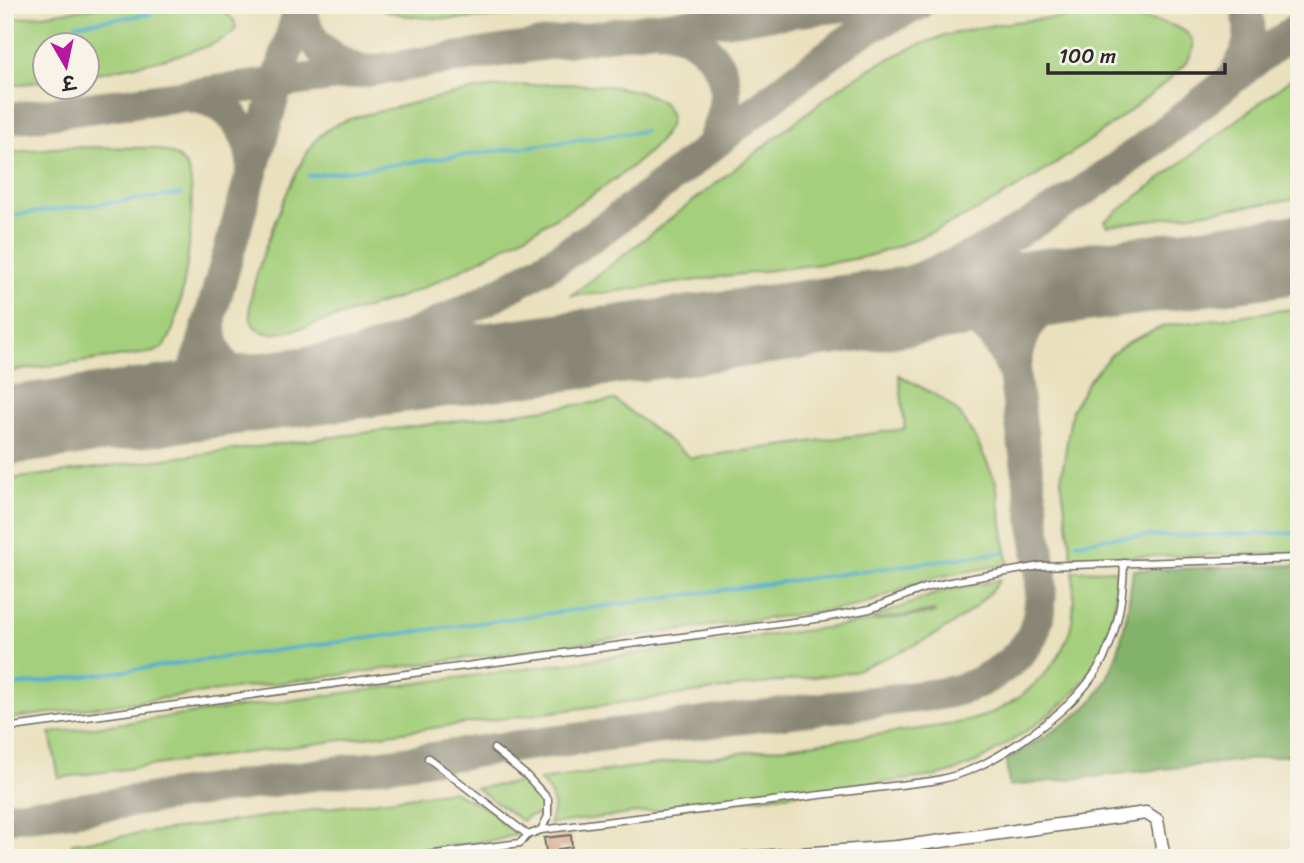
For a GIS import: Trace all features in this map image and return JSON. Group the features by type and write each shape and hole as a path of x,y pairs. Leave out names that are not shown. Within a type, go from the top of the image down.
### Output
{"street":[{"path":"743,858 898,852 1146,813 1157,820 1164,858"}],"lane":[{"path":"5,728 823,618 870,609 925,588 976,576 1040,566 1299,558"},
{"path":"405,858 520,843 528,835 541,830 932,781 964,774 1035,732 1063,711 1091,681 1109,649 1116,627 1123,594 1124,563"},
{"path":"494,749 538,786 548,799 548,816 541,830"},
{"path":"428,758 528,835"}],"green space":[{"path":"113,5 208,5 220,9 234,20 236,29 210,45 190,52 102,72 102,32 32,32 32,83 5,86 5,20"},
{"path":"375,5 595,5 514,15 449,19 394,13"},
{"path":"1124,17 1161,22 1188,34 1193,43 1192,50 1189,58 1176,73 1118,120 1057,163 994,201 927,234 865,256 837,262 572,295 839,88 880,63 925,43 968,30 1036,19"},
{"path":"1299,73 1299,199 1107,226 1105,221"},
{"path":"551,84 617,87 652,96 664,104 670,114 664,134 641,159 563,213 476,262 418,290 294,330 267,333 255,327 250,314 251,298 267,244 301,163 327,130 361,116 470,91"},
{"path":"64,147 152,148 173,154 185,165 191,184 192,205 187,260 177,314 171,334 164,346 155,352 5,372 5,153"},
{"path":"1299,308 1299,553 1072,558 1061,480 1072,410 1089,380 1111,355 1128,342 1164,326"},
{"path":"899,375 941,398 960,414 976,439 996,482 1008,564 928,579 868,603 847,608 5,719 5,480 615,400 691,458 905,429"},
{"path":"1299,565 1299,754 1009,786 1006,760 1078,714 1098,693 1107,678 1120,642 1133,570"},
{"path":"1116,570 1117,587 1112,622 1091,671 1069,698 1042,720 995,752 967,767 936,776 549,824 553,800 539,780 945,725 974,719 998,710 1037,682 1065,644 1073,616 1073,571"},
{"path":"1000,580 969,612 951,625 912,646 851,672 59,778 50,733 935,613 873,620 940,592"},
{"path":"525,782 540,796 545,814 528,816 522,821 476,788"},
{"path":"452,791 495,813 501,823 516,834 498,840 348,858 75,858 72,843"}],"building":[{"path":"571,835 572,847 558,849 560,858 547,858 544,838"}],"waterway":[{"path":"76,24 152,14"},
{"path":"308,176 644,131"},
{"path":"5,216 181,194"},
{"path":"1076,543 1115,537 1299,533"},
{"path":"5,687 1004,552"}],"taxiway":[{"path":"149,406 177,391 188,380 196,366 300,5"},
{"path":"303,5 304,18 314,41 332,57 367,71"},
{"path":"5,119 369,71 653,28 852,5"},
{"path":"178,402 277,380 369,351 459,314 503,291 548,265 626,212 853,37 918,5"},
{"path":"1233,76 1243,59 1248,42 1249,24 1245,5"},
{"path":"737,330 844,303 913,280 1012,235 1050,213 1123,163 1299,27"},
{"path":"661,29 686,36 698,43 715,60 721,71 725,97 712,144"},
{"path":"192,97 218,105 236,121 248,144 253,170"},
{"path":"1014,373 1025,332 1044,306 1073,291 1114,279"},
{"path":"5,817 65,811 494,749 937,694 961,689 991,676 1007,665 1027,644 1039,614 1039,555 1014,373 992,335 966,315 933,308 890,309"},
{"path":"211,321 214,345 224,365 242,380 264,388"}],"runway":[{"path":"5,426 1299,254"}]}
